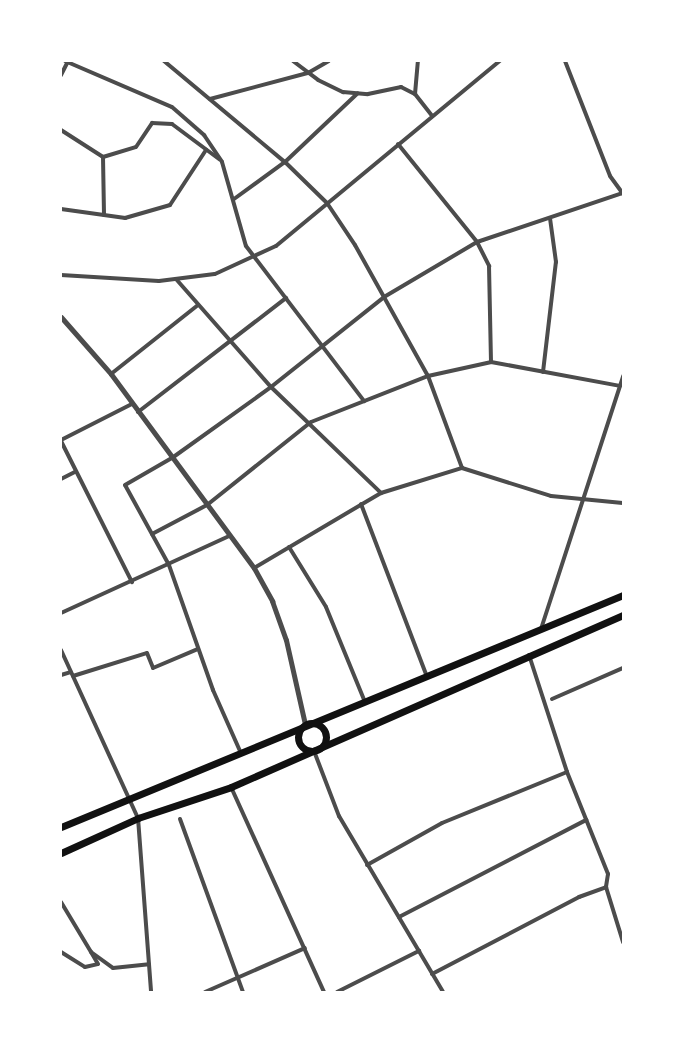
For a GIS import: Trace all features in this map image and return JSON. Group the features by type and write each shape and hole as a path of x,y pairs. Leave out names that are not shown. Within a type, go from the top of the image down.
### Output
{"highway":[{"path":"61,827 240,751 427,677 623,595"},
{"path":"61,852 138,818 231,787 623,615"},
{"path":"308,723 300,730 298,739 306,749 316,750"},
{"path":"308,723 320,726 325,733 324,742 316,750"}],"street":[{"path":"164,61 285,162 328,203 384,297 428,376 462,468"},
{"path":"293,61 308,73 343,92 358,93 401,88 415,94 432,116"},
{"path":"210,99 308,73 329,61"},
{"path":"415,94 418,61"},
{"path":"61,275 176,279 215,274 276,246 500,61"},
{"path":"240,751 198,648 169,565 125,484 172,458 271,387 384,297 477,242 623,193 610,176 565,61"},
{"path":"61,75 67,62 172,107 204,135 222,162 234,199 246,246 252,257 286,298 364,401"},
{"path":"234,199 285,162 358,93"},
{"path":"61,130 103,157 136,147 152,123 172,124 222,162"},
{"path":"398,144 477,242 489,266 491,362"},
{"path":"61,209 125,218 170,205 206,150"},
{"path":"103,157 104,215"},
{"path":"543,372 556,262 550,218"},
{"path":"176,279 229,342 271,387 311,422 381,493"},
{"path":"138,412 286,298"},
{"path":"111,374 198,305"},
{"path":"61,318 111,374 254,568 272,601 286,640 308,723"},
{"path":"152,534 207,505 311,422 428,376 491,362 620,386"},
{"path":"541,630 623,376"},
{"path":"132,404 61,441 132,582"},
{"path":"254,568 381,493 462,468 551,496 623,503"},
{"path":"61,479 76,472"},
{"path":"361,504 427,677"},
{"path":"61,613 132,582 229,536"},
{"path":"289,547 326,607 365,702"},
{"path":"61,675 72,674 147,653 152,668 198,648"},
{"path":"61,650 138,818 151,992"},
{"path":"529,655 567,772 608,874 606,887 623,942"},
{"path":"552,699 623,668"},
{"path":"316,750 339,816 443,992"},
{"path":"368,865 442,823 567,772"},
{"path":"231,787 324,992"},
{"path":"180,819 243,992"},
{"path":"399,917 586,820"},
{"path":"432,974 579,897 606,887"},
{"path":"61,902 98,964 86,968 61,952"},
{"path":"205,992 238,979 304,948"},
{"path":"337,992 419,951"},
{"path":"91,952 113,968 149,964"}]}
